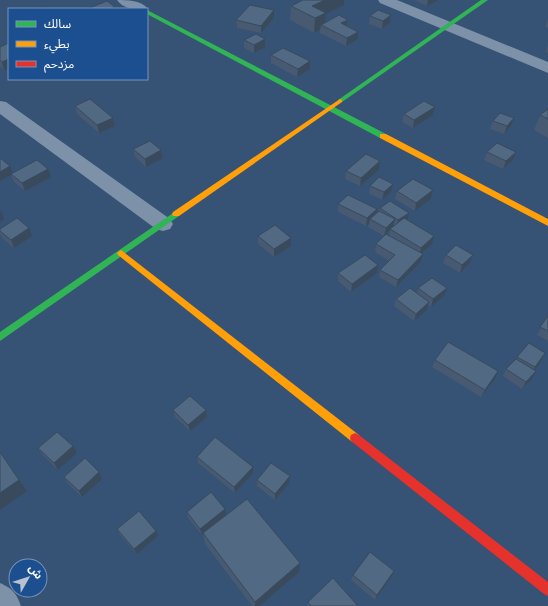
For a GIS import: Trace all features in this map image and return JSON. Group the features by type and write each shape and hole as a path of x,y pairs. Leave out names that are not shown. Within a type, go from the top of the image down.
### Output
{"street":[{"path":"124,0 139,8"},
{"path":"385,0 548,68"},
{"path":"0,337 485,0"},
{"path":"148,13 548,223"},
{"path":"0,106 163,224"},
{"path":"121,253 548,590"},
{"path":"0,598 6,606"}],"building":[{"path":"303,0 325,0 312,6 326,13 315,18 291,6"},
{"path":"107,1 115,7 112,8 90,8"},
{"path":"250,5 274,10 261,26 236,20"},
{"path":"378,10 391,15 383,21 370,16"},
{"path":"339,15 348,20 341,23 358,32 347,38 321,25"},
{"path":"256,34 265,39 254,45 244,40"},
{"path":"8,43 8,59 2,62 0,60 0,47"},
{"path":"283,48 310,61 298,69 271,55"},
{"path":"90,99 113,118 97,125 75,106"},
{"path":"424,101 435,107 414,120 404,114"},
{"path":"548,109 548,119 540,115"},
{"path":"500,113 514,118 507,126 493,121"},
{"path":"150,141 161,150 145,159 133,149"},
{"path":"497,143 516,152 506,161 487,152"},
{"path":"366,154 380,161 361,178 346,171"},
{"path":"0,158 10,166 0,172"},
{"path":"37,160 48,169 22,183 11,174"},
{"path":"379,177 393,184 384,192 370,186"},
{"path":"413,179 433,190 416,203 397,191"},
{"path":"348,195 377,209 367,218 338,204"},
{"path":"390,201 409,213 398,220 380,208"},
{"path":"379,211 395,219 386,228 370,219"},
{"path":"17,218 29,228 11,240 0,231 0,229"},
{"path":"404,218 434,236 421,248 390,229"},
{"path":"275,225 291,238 274,249 258,236"},
{"path":"386,234 423,254 398,280 380,270 395,255 376,244"},
{"path":"456,245 473,255 462,265 446,255"},
{"path":"365,255 378,265 352,284 338,273"},
{"path":"432,278 447,288 433,299 418,288"},
{"path":"410,288 429,302 416,314 396,299"},
{"path":"548,316 548,331 540,327"},
{"path":"448,342 498,371 485,390 435,360"},
{"path":"529,343 545,353 535,367 517,357"},
{"path":"516,359 536,371 526,382 506,369"},
{"path":"190,396 206,410 188,425 173,410"},
{"path":"57,432 73,446 54,463 38,448"},
{"path":"215,437 253,467 234,487 197,457"},
{"path":"0,452 19,480 0,493"},
{"path":"85,458 99,472 79,491 64,477"},
{"path":"271,463 290,476 275,494 257,480"},
{"path":"211,492 225,509 200,529 187,512"},
{"path":"247,499 300,563 255,602 203,533"},
{"path":"139,511 156,531 134,549 117,529"},
{"path":"370,552 394,571 377,595 353,575"},
{"path":"333,578 358,606 311,606 308,602"}],"traffic: fast":[{"path":"340,101 485,0"},
{"path":"148,13 383,136"},
{"path":"0,337 176,214"}],"traffic: slow":[{"path":"176,214 340,101"},
{"path":"383,136 548,223"},
{"path":"121,253 355,438"}],"traffic: jam":[{"path":"355,438 548,590"}]}
